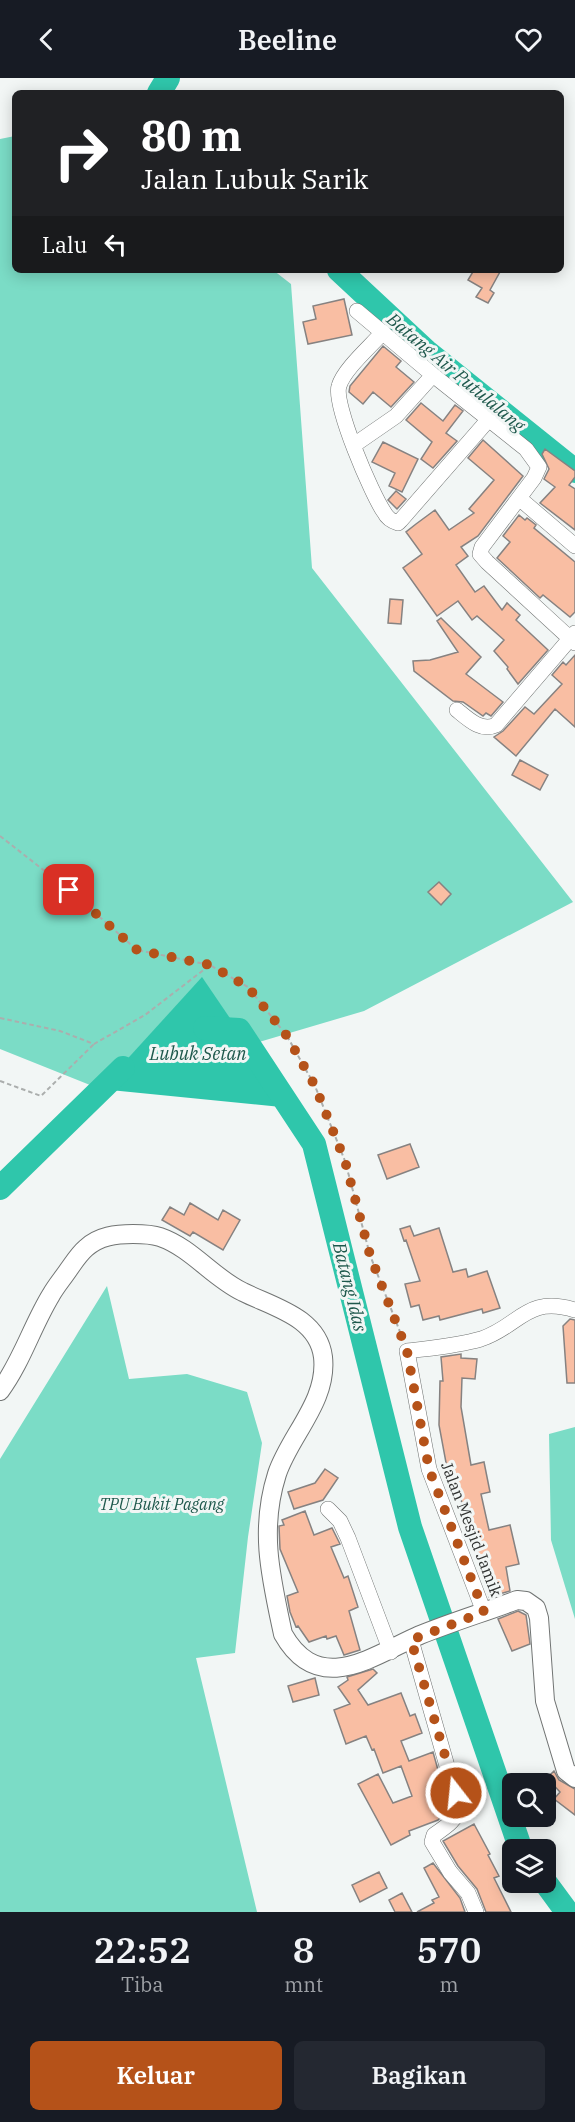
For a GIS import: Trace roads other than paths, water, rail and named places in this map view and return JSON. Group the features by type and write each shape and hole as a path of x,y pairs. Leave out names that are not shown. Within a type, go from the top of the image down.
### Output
{"street":[{"path":"357,311 526,449 536,460 538,467 519,498 482,547 480,554 573,638 496,725 491,728 478,726 457,710"},
{"path":"383,332 347,373 338,387 338,399 354,445 383,512 391,521 398,523 448,469 489,419"},
{"path":"354,445 396,416 433,375"},
{"path":"519,498 575,546"},
{"path":"0,1391 15,1370 51,1295 86,1247 110,1235 161,1237 188,1252 240,1291 304,1322 322,1352 321,1382 309,1413 286,1452 268,1510 268,1569 283,1634 288,1644 303,1658 326,1668 347,1668 391,1652 416,1638 481,1613 517,1600 526,1601 536,1608 539,1618 545,1701 566,1771 575,1778"},
{"name":"Jalan Mesjid Jamik","path":"481,1613 429,1469 407,1351 466,1343 485,1337 525,1312 544,1305 575,1310"},
{"path":"328,1509 340,1521 348,1538 391,1652"},
{"path":"416,1638 459,1808 455,1818 434,1835 432,1842 450,1872 468,1893 476,1912"}],"water":[{"name":"Lubuk Setan","path":"202,977 291,1108 100,1089"}],"waterway":[{"name":"Batang Air Putulalang","path":"161,90 168,78"},
{"name":"Batang Air Putulalang","path":"342,273 426,351 575,471"},
{"name":"Batang Idas","path":"205,1028 239,1030 314,1144 410,1527 517,1839"},
{"name":"Batang Idas","path":"0,1188 123,1068"},
{"name":"Batang Idas","path":"553,1893 567,1912"}],"park label":[{"name":"TPU Bukit Pagang","path":"162,1504"}]}
